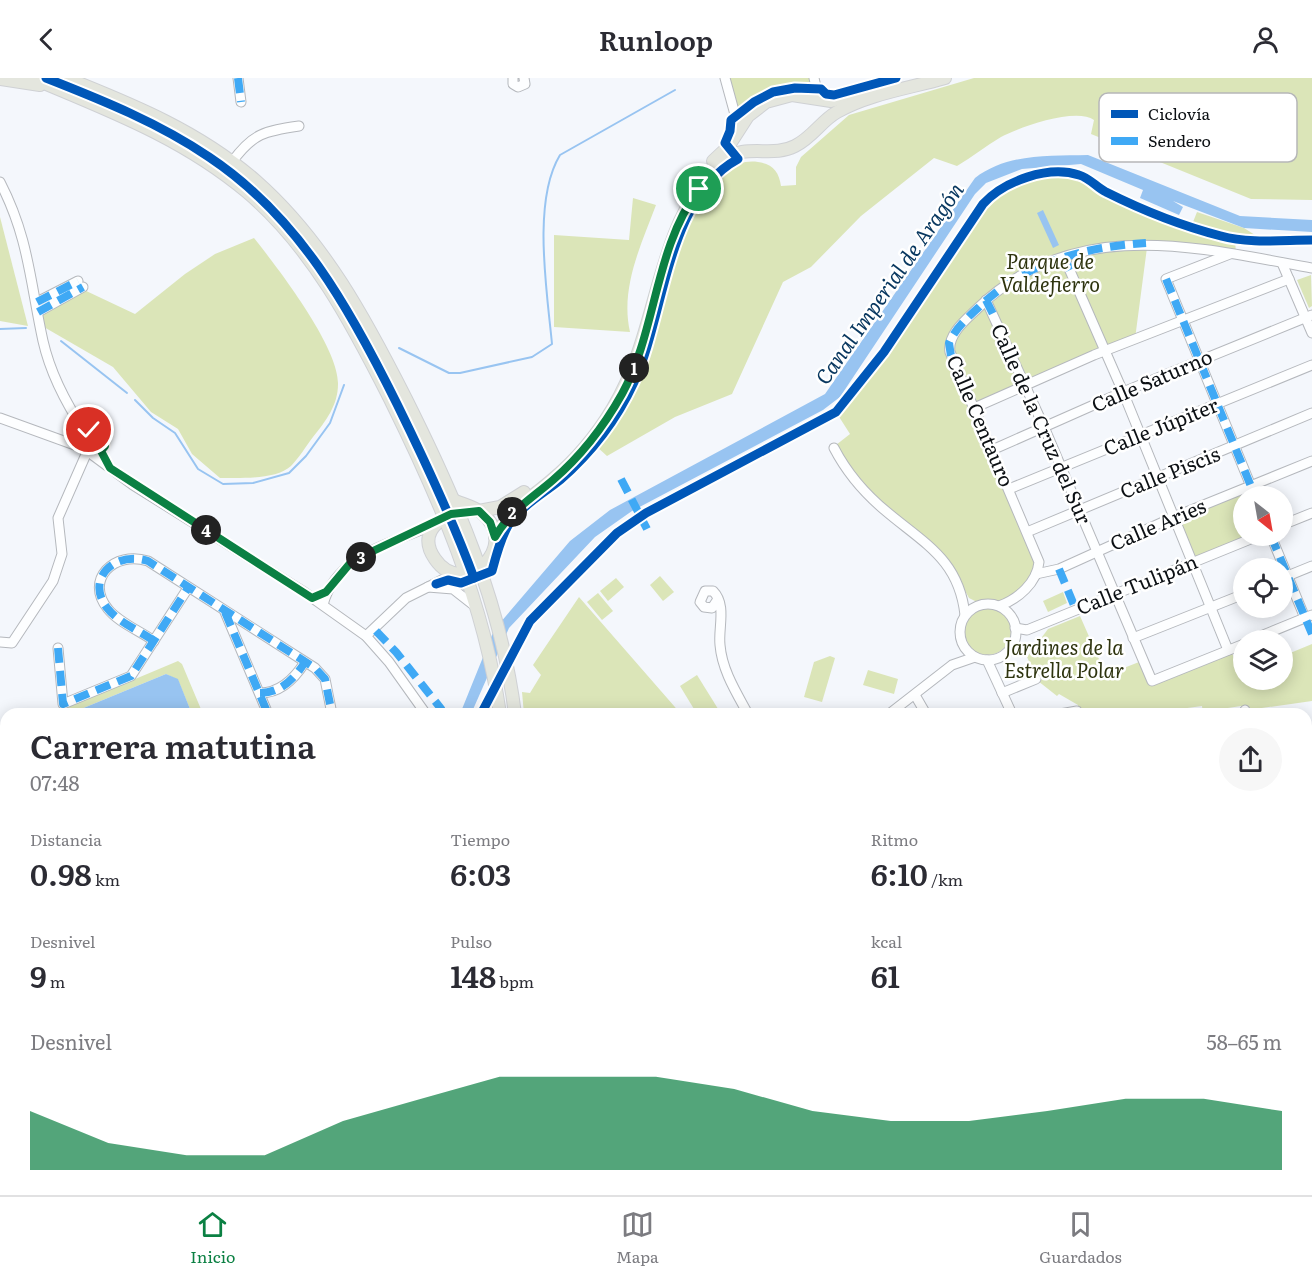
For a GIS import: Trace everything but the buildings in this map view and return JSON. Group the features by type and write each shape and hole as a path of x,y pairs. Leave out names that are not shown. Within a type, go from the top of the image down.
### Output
{"main road":[{"path":"32,78 148,127 186,148 247,192 281,226 337,301 408,436 444,517 461,573 479,612 499,708"},
{"path":"66,78 158,116 232,162 292,215 333,267 388,364 455,506 481,568 494,606 514,708"},
{"path":"455,506 477,510 500,507 518,497 563,459 593,424 628,363 662,245 674,214 693,184 728,147 754,110 772,99 797,94 820,100 838,100 916,78"},
{"path":"455,506 433,525 429,538 433,556 442,567 461,573 481,568 491,557 495,537 510,513 572,462 606,421 636,362 667,255 686,208 722,163 736,153 751,151 772,153 790,148 811,136 823,122 846,107 945,78"},
{"path":"0,79 67,93"},
{"path":"820,100 824,110 823,122"},
{"path":"739,130 744,144 751,151"},
{"path":"477,510 490,522 495,537"}],"street":[{"path":"238,78 241,102"},
{"path":"513,78 513,84 518,87 525,84 524,78"},
{"path":"725,78 739,130"},
{"path":"814,78 820,100"},
{"path":"232,162 248,142 258,135 299,126"},
{"path":"0,182 27,250 49,358 88,446 110,468 323,605 354,630 400,680 421,708"},
{"name":"Calle Centauro","path":"1036,574 1038,558 951,356 949,343 966,320 1010,281 1064,256 1112,246 1146,243 1218,251 1312,268"},
{"path":"1212,261 1218,251"},
{"path":"1232,254 1166,279 1251,486"},
{"path":"1064,256 1123,392 1228,650 1233,648"},
{"path":"1282,262 1288,279 1309,316 1312,333"},
{"path":"974,408 1105,351 1288,279"},
{"path":"37,307 81,284"},
{"name":"Calle de la Cruz del Sur","path":"986,300 1044,427 1152,681 1228,650"},
{"name":"Calle Saturno","path":"992,450 1123,392 1309,316"},
{"name":"Calle Júpiter","path":"1009,489 1312,365"},
{"name":"Calle Piscis","path":"1027,532 1312,413"},
{"path":"0,418 71,443 88,446"},
{"path":"0,642 12,643 53,581 62,554 58,518 88,446"},
{"path":"834,448 849,472 870,497 939,554 963,596 965,615 960,631 962,642 975,657"},
{"name":"Calle Aries","path":"1264,486 1312,461"},
{"name":"Calle Aries","path":"1036,574 1049,573 1174,517 1233,498"},
{"path":"1293,521 1312,513"},
{"path":"312,598 326,592 352,561 433,525"},
{"name":"Calle Tulipán","path":"1015,628 1027,630 1233,546"},
{"path":"154,641 108,610 99,588 102,577 109,567 122,558 136,557 148,561 305,662 325,679 330,708"},
{"path":"1293,574 1312,566"},
{"path":"366,636 401,601 461,573"},
{"path":"1011,617 1018,596 1036,574"},
{"path":"428,587 453,589 479,612"},
{"path":"58,648 63,704 131,676 188,588"},
{"path":"1275,630 1309,616 1293,590"},
{"path":"722,618 700,602 702,593 713,591 718,599 722,618 720,645 725,667 745,708"},
{"path":"323,605 326,592"},
{"path":"963,596 978,605 999,606 1018,596"},
{"path":"1133,638 1233,598"},
{"path":"709,609 714,607 718,599"},
{"path":"965,615 978,605"},
{"path":"897,708 952,665 975,657 987,660 1007,652 1015,639 1015,628 1011,617 999,606"},
{"path":"225,612 266,708"},
{"path":"354,630 366,636 393,667 400,680"},
{"path":"952,665 962,642"},
{"path":"987,660 1009,708"},
{"path":"270,708 273,699 305,662"},
{"path":"1002,693 1036,679"},
{"path":"260,693 271,693 283,687"},
{"path":"915,695 923,708"}],"green space":[{"path":"730,78 810,78 812,85 773,89 753,98 739,110"},
{"path":"974,78 1312,78 1312,200 1251,199 1160,162 1297,162 1297,93 1099,93 1099,137 1091,134 1094,120 1086,117 1062,117 1021,128 1001,137 957,166 934,158 861,216 811,267 783,282 732,394 675,417 607,456 596,446 621,414 641,377 651,352 684,236 698,206 714,181 734,166 758,162 774,170 781,186 796,185 796,167 801,157 849,115"},
{"name":"Parque de Valdefierro","path":"1065,173 1086,178 1102,190 1191,227 1197,212 1244,228 1255,235 1228,236 1235,239 1236,254 1148,240 1135,339 971,406 1036,561 1034,573 1012,598 1001,603 975,601 969,598 950,563 938,548 887,509 857,479 836,445 850,434 836,412 854,391 958,240 1000,190 1033,176"},
{"path":"633,198 656,205 630,283 628,316 630,332 554,327 554,235 629,240"},
{"path":"0,217 28,326 0,321"},
{"path":"254,238 291,287 318,329 336,368 337,392 334,406 327,419 291,466 284,471 267,476 220,478 192,454 178,429 151,412 113,367 37,323 36,314 82,289 135,314 185,274 215,254"},
{"path":"1311,275 1312,306 1309,308 1297,280"},
{"path":"1233,494 1233,546 1191,563 1174,517"},
{"path":"660,576 674,592 663,601 650,585"},
{"path":"616,578 624,587 608,601 600,591"},
{"path":"1063,592 1067,603 1048,612 1043,601"},
{"path":"598,593 613,611 602,620 587,602"},
{"path":"579,597 676,708 523,708 522,692 530,693 541,675 533,665"},
{"path":"982,607 992,607 1007,617 1011,631 1010,640 1001,651 992,655 982,655 967,645 963,636 963,626 973,611"},
{"name":"Jardines de la Estrella Polar","path":"1080,616 1106,675 1139,662 1149,684 1232,653 1233,690 1293,690 1293,652 1312,644 1312,701 1262,708 1241,706 1202,708 1202,706 1078,708 1078,705 1059,694 1057,696 1038,681 1027,657 1048,629"},
{"path":"830,656 835,658 822,702 804,697 814,662"},
{"path":"178,661 182,664 200,708 190,708 178,680 166,674 84,708 66,708"},
{"path":"868,670 898,679 894,694 863,685"},
{"path":"697,675 718,708 693,708 680,686"}],"water":[{"name":"Canal Imperial de Aragón","path":"1088,155 1099,159 1099,162 1105,162 1240,216 1312,220 1312,232 1244,228 1173,201 1183,207 1179,215 1140,198 1143,190 1081,164 1022,169 986,183 975,194 840,397 823,410 632,511 595,537 509,628 474,708 462,708 494,630 570,541 610,510 825,394 975,178 1001,164 1044,156"},
{"path":"1043,210 1059,245 1053,248 1037,213"},
{"path":"166,674 178,679 190,708 84,708"}],"waterway":[{"path":"399,348 449,373 460,373 532,357 552,344 545,273 544,221 551,174 560,155 675,90"},
{"path":"0,329 26,328"},
{"path":"61,341 127,393"},
{"path":"135,400 153,418 175,433 198,469 223,484 253,483 289,473 306,456 330,423 344,385"}],"marked path":[{"path":"238,78 241,102"},
{"path":"951,356 949,343 958,328 996,292 1015,279 1077,253 1146,243"},
{"path":"1064,257 1070,270"},
{"path":"1166,279 1251,486"},
{"path":"37,302 78,281"},
{"path":"38,312 83,287"},
{"path":"986,300 993,314"},
{"path":"621,479 647,529"},
{"path":"1275,546 1312,634"},
{"path":"154,641 117,618 101,598 99,588 101,578 114,564 124,560 148,561 315,668 325,679 331,708"},
{"path":"1059,569 1076,610"},
{"path":"58,648 63,704 131,676 188,588"},
{"path":"225,612 265,708"},
{"path":"376,631 396,652 440,708"},
{"path":"260,693 287,684 305,662"}],"cycle path":[{"path":"46,78 130,113 170,133 209,157 241,181 296,236 341,300 379,369 438,490 474,578"},
{"path":"436,584 448,580 461,583 492,571 502,538 511,521 522,509 560,480 582,458 620,409 634,382 644,355 682,229 696,201 714,177 738,159 725,143 730,131 731,120 754,102 773,92 795,88 821,89 826,94 834,95 896,78"},
{"path":"484,708 530,621 617,533 646,513 836,412 884,352 983,204 1002,188 1027,177 1067,172 1083,176 1120,199 1206,232 1243,240 1312,240"}],"route":[{"path":"89,430 96,429 104,435 105,446 101,451 110,468 133,485 312,598 326,592 352,561 458,512 470,510 483,513 492,526 495,537 510,513 572,462 614,408 629,380 640,351 675,233 686,208 699,189"}]}
